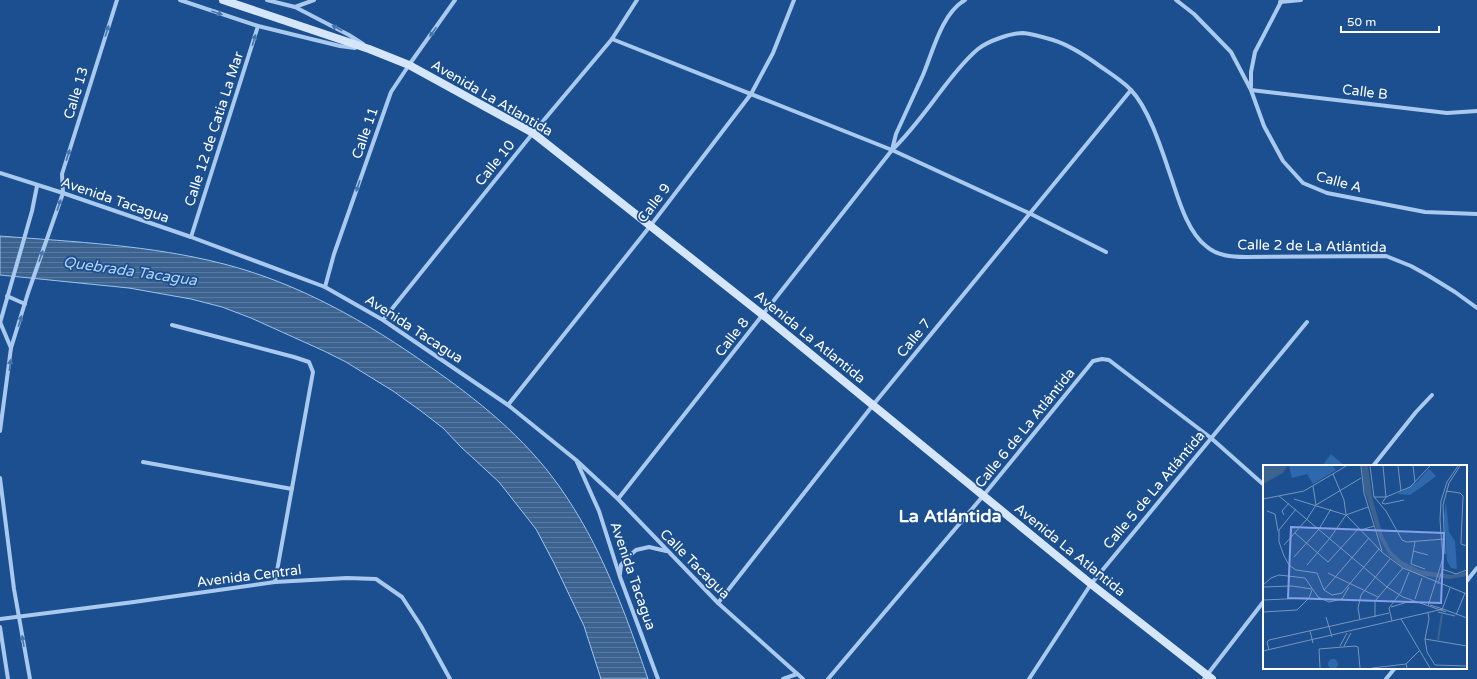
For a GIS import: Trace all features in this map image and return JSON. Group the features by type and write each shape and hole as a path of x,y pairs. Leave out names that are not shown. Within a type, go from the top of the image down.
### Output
{"street":[{"name":"Calle 13","path":"63,193 62,174 117,0"},
{"path":"180,0 258,26 340,46 370,49"},
{"name":"Avenida La Atlantida","path":"223,0 370,49 409,65 533,134 763,314 983,496 1207,678"},
{"path":"267,0 296,7 349,35 370,49"},
{"path":"296,7 314,0"},
{"name":"Calle 11","path":"325,287 334,254 391,92 455,0"},
{"name":"Calle 10","path":"383,320 533,134 612,39 636,0"},
{"name":"Calle 9","path":"508,405 651,225 751,94 773,53 794,0"},
{"path":"892,150 896,134 948,16 965,0"},
{"path":"1176,0 1194,14 1231,52 1251,90"},
{"path":"1251,90 1251,72 1255,52 1281,1 1301,0"},
{"name":"Calle 12 de Catia La Mar","path":"191,237 258,26"},
{"name":"Calle 2 de La Atlántida","path":"892,150 905,138 966,61 979,48 1002,37 1022,33 1041,36 1060,42 1079,51 1131,90 1144,108 1156,135 1184,215 1195,234 1206,246 1215,252 1230,256 1246,257 1386,256 1411,266 1429,276 1477,308"},
{"path":"612,39 892,150 1031,214 1106,252"},
{"name":"Calle 7","path":"718,603 873,405 1031,214 1131,90"},
{"name":"Calle B","path":"1251,90 1447,113 1477,111"},
{"name":"Calle A","path":"1251,90 1264,126 1284,161 1303,183 1327,193 1425,212 1477,214"},
{"name":"Calle 8","path":"618,500 892,150"},
{"name":"Avenida Tacagua","path":"0,173 191,237 325,287 383,320 508,405 576,460 599,511 620,577 658,679"},
{"path":"11,348 0,322 32,211 37,186"},
{"path":"0,431 11,348 28,293 63,193"},
{"path":"7,296 25,304"},
{"name":"Calle 5 de La Atlántida","path":"1029,679 1091,584 1307,322"},
{"path":"172,325 309,362 312,372 275,582"},
{"name":"Calle 6 de La Atlántida","path":"828,679 983,496 1093,361 1102,359 1109,360 1211,438"},
{"path":"1373,465 1416,412 1432,395"},
{"path":"1211,438 1263,484"},
{"name":"Calle Tacagua","path":"576,460 618,500 718,603 803,679"},
{"path":"144,462 292,489"},
{"path":"0,478 14,589 30,679"},
{"path":"620,577 622,565 636,550 649,547 666,551"},
{"path":"1467,581 1477,568"},
{"name":"Avenida Central","path":"0,619 275,582 348,578 376,579 402,597 421,626 450,679"},
{"path":"1207,678 1263,602"},
{"path":"0,627 8,679"},
{"path":"1386,679 1394,669"},
{"path":"783,679 797,674"}],"shaded area":[{"path":"1331,454 1344,465 1323,465"}],"water":[{"name":"Quebrada Tacagua","path":"0,236 140,248 168,252 224,264 252,272 305,293 356,319 405,350 465,392 499,420 531,451 559,486 574,508 600,555 621,604 648,679 601,679 584,626 536,529 499,482 443,428 393,391 346,362 324,351 251,318 222,307 191,299 129,288 0,275"}],"district":[{"name":"La Atlántida","path":"950,516"}]}
